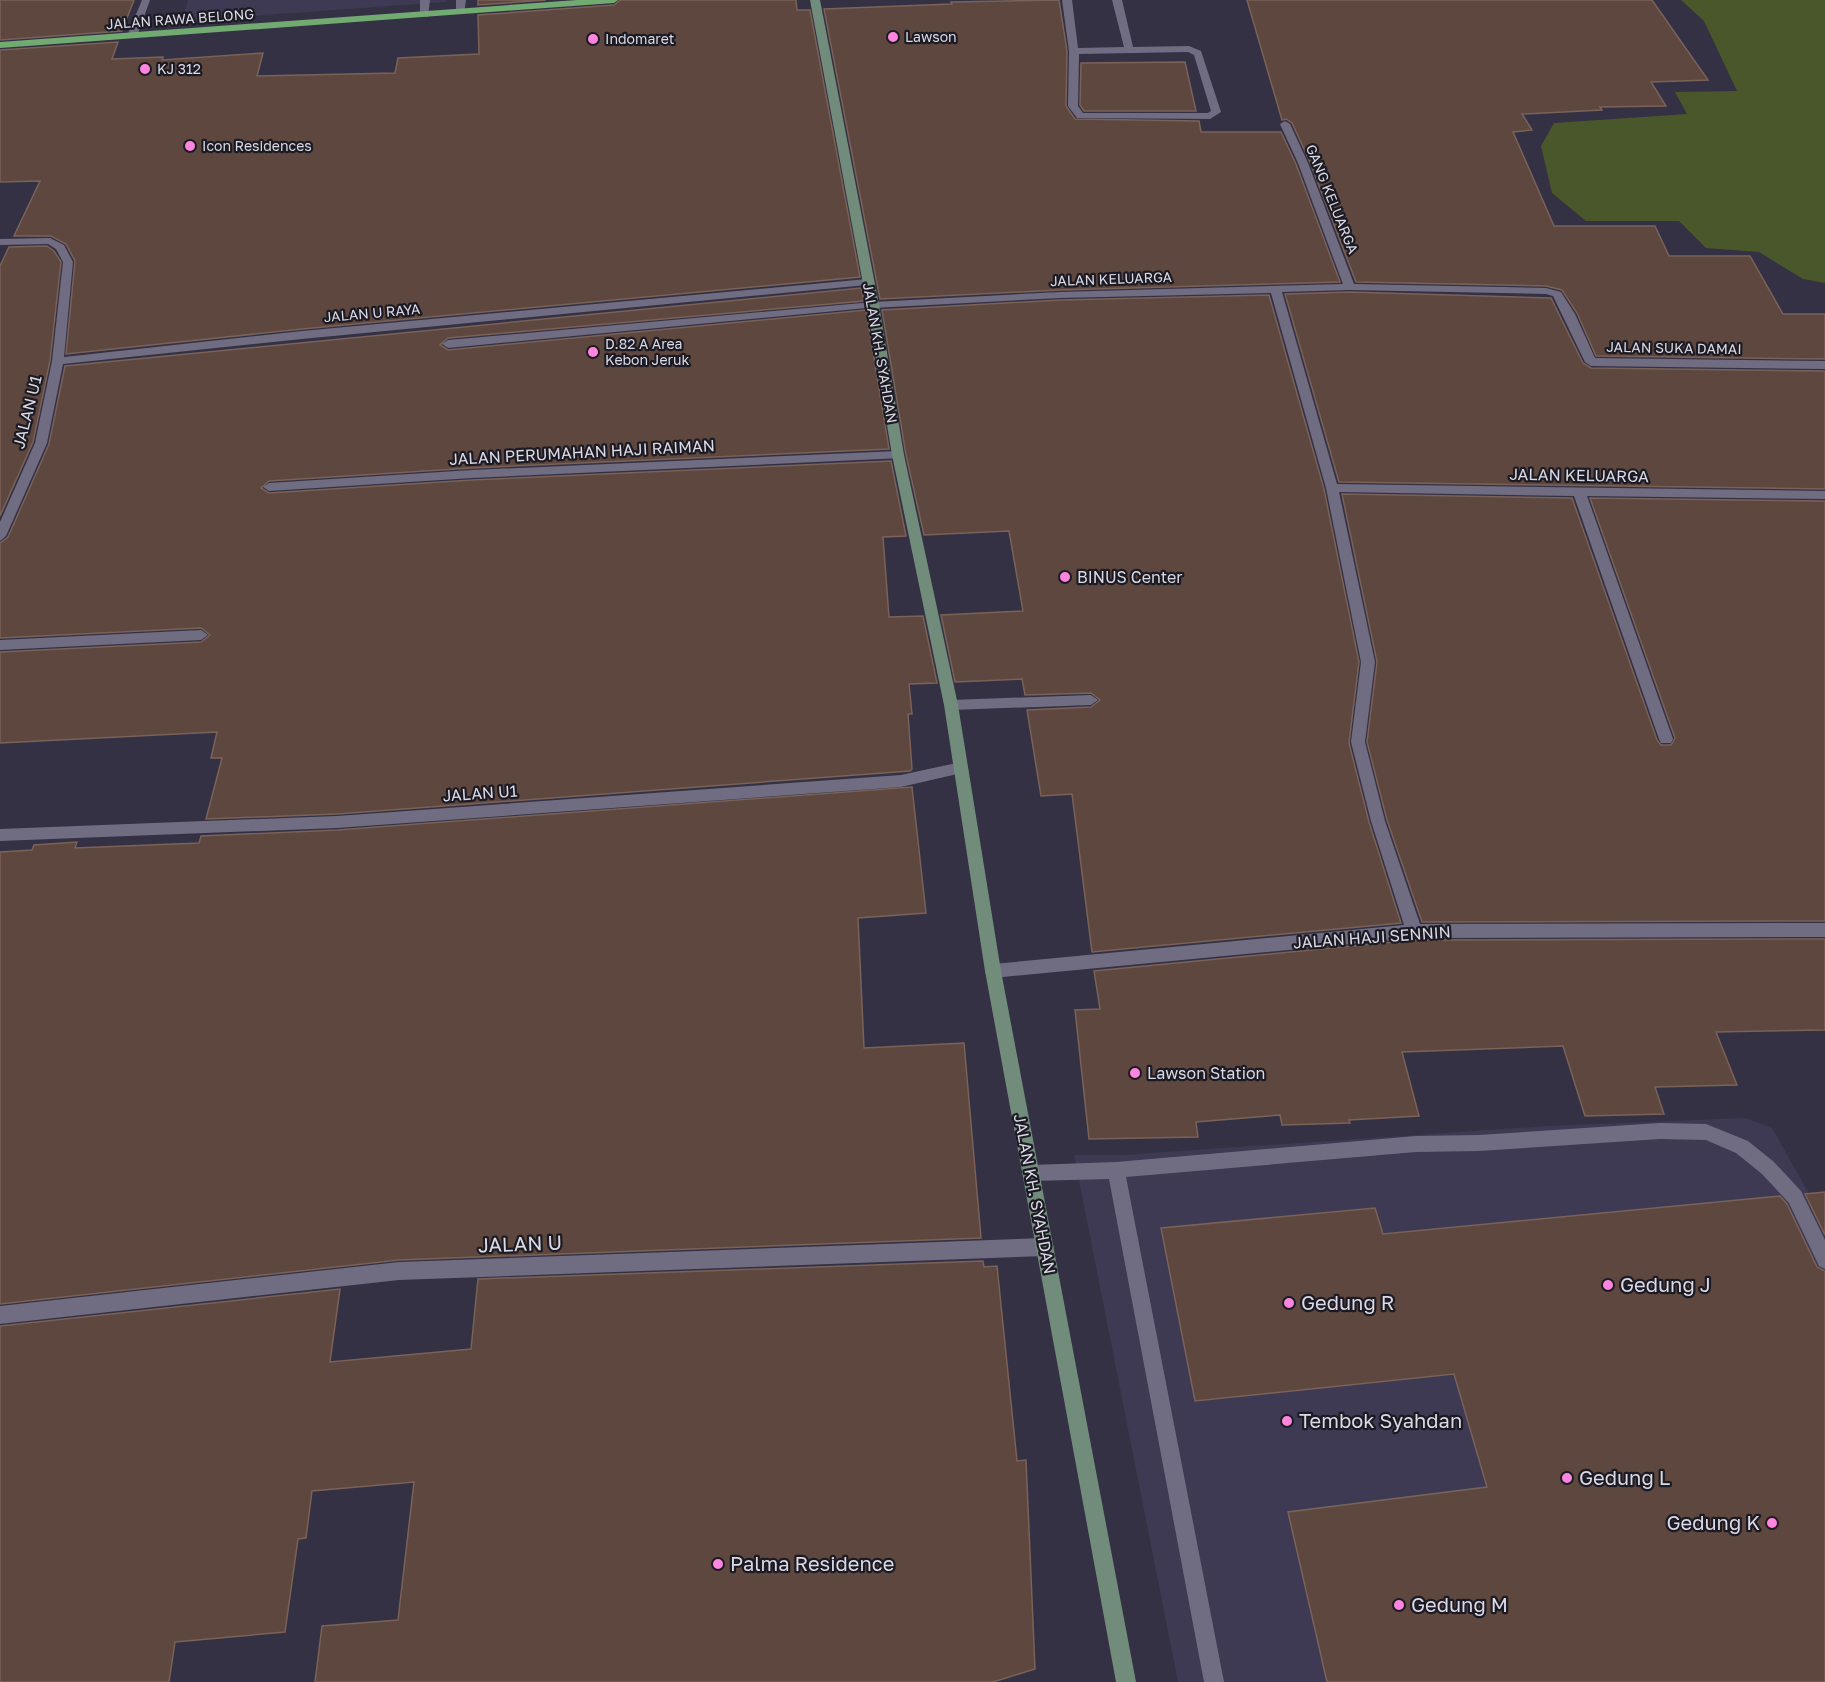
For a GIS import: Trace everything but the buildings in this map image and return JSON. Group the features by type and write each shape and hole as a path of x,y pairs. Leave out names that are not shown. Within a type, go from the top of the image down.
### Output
{"main road":[{"name":"JALAN RAWA BELONG","path":"0,45 614,0"}],"street":[{"path":"132,36 147,0"},
{"path":"425,0 425,15"},
{"path":"461,0 461,12"},
{"name":"JALAN KH. SYAHDAN","path":"815,0 873,305 898,455 951,705 993,971 1126,1682"},
{"path":"1067,0 1074,51 1073,106 1080,116 1210,116 1216,112 1198,53 1189,49 1074,51"},
{"path":"1118,0 1129,49"},
{"name":"GANG KELUARGA","path":"1285,124 1303,163 1350,287"},
{"path":"0,242 50,241 60,247 68,262 58,361"},
{"name":"JALAN U RAYA","path":"58,361 302,335 867,282"},
{"name":"JALAN KELUARGA","path":"448,344 873,305 1060,295 1350,287"},
{"name":"JALAN SUKA DAMAI","path":"1350,287 1546,291 1557,294 1593,363 1825,365"},
{"path":"1276,289 1332,488 1368,662 1358,742 1378,821 1414,930"},
{"name":"JALAN U1","path":"0,536 41,443 58,361"},
{"name":"JALAN PERUMAHAN HAJI RAIMAN","path":"269,487 483,473 898,455"},
{"name":"JALAN KELUARGA","path":"1332,488 1825,495"},
{"path":"1579,491 1666,739"},
{"path":"0,645 201,635"},
{"path":"951,705 1091,700"},
{"name":"JALAN U1","path":"0,835 337,822 901,781 961,768"},
{"name":"JALAN HAJI SENNIN","path":"993,971 1414,930 1825,930"},
{"path":"1031,1173 1116,1170 1416,1144 1479,1143 1660,1131 1706,1132 1743,1147 1768,1168 1795,1197 1825,1260"},
{"path":"1116,1170 1214,1682"},
{"name":"JALAN U","path":"0,1315 399,1271 1044,1247"}],"shaded area":[{"path":"188,0 446,0 446,2 182,21"},
{"path":"1745,1118 1772,1128 1825,1222 1825,1682 1178,1682 1074,1155 1121,1155 1548,1126"}],"green space":[{"path":"1681,0 1825,0 1825,283 1803,279 1759,252 1706,248 1679,221 1586,221 1552,193 1541,146 1554,123 1687,114 1675,92 1737,91 1704,21"}],"place":[{"name":"Lawson","path":"893,37"},
{"name":"Indomaret","path":"593,39"},
{"name":"KJ 312","path":"145,69"},
{"name":"Icon Residences","path":"190,146"},
{"name":"D.82 A Area Kebon Jeruk","path":"593,352"},
{"name":"BINUS Center","path":"1065,577"},
{"name":"Lawson Station","path":"1135,1073"},
{"name":"Gedung J","path":"1608,1285"},
{"name":"Gedung R","path":"1289,1303"},
{"name":"Tembok Syahdan","path":"1287,1421"},
{"name":"Gedung L","path":"1567,1478"},
{"name":"Gedung K","path":"1772,1523"},
{"name":"Palma Residence","path":"718,1564"},
{"name":"Gedung M","path":"1399,1605"}]}
